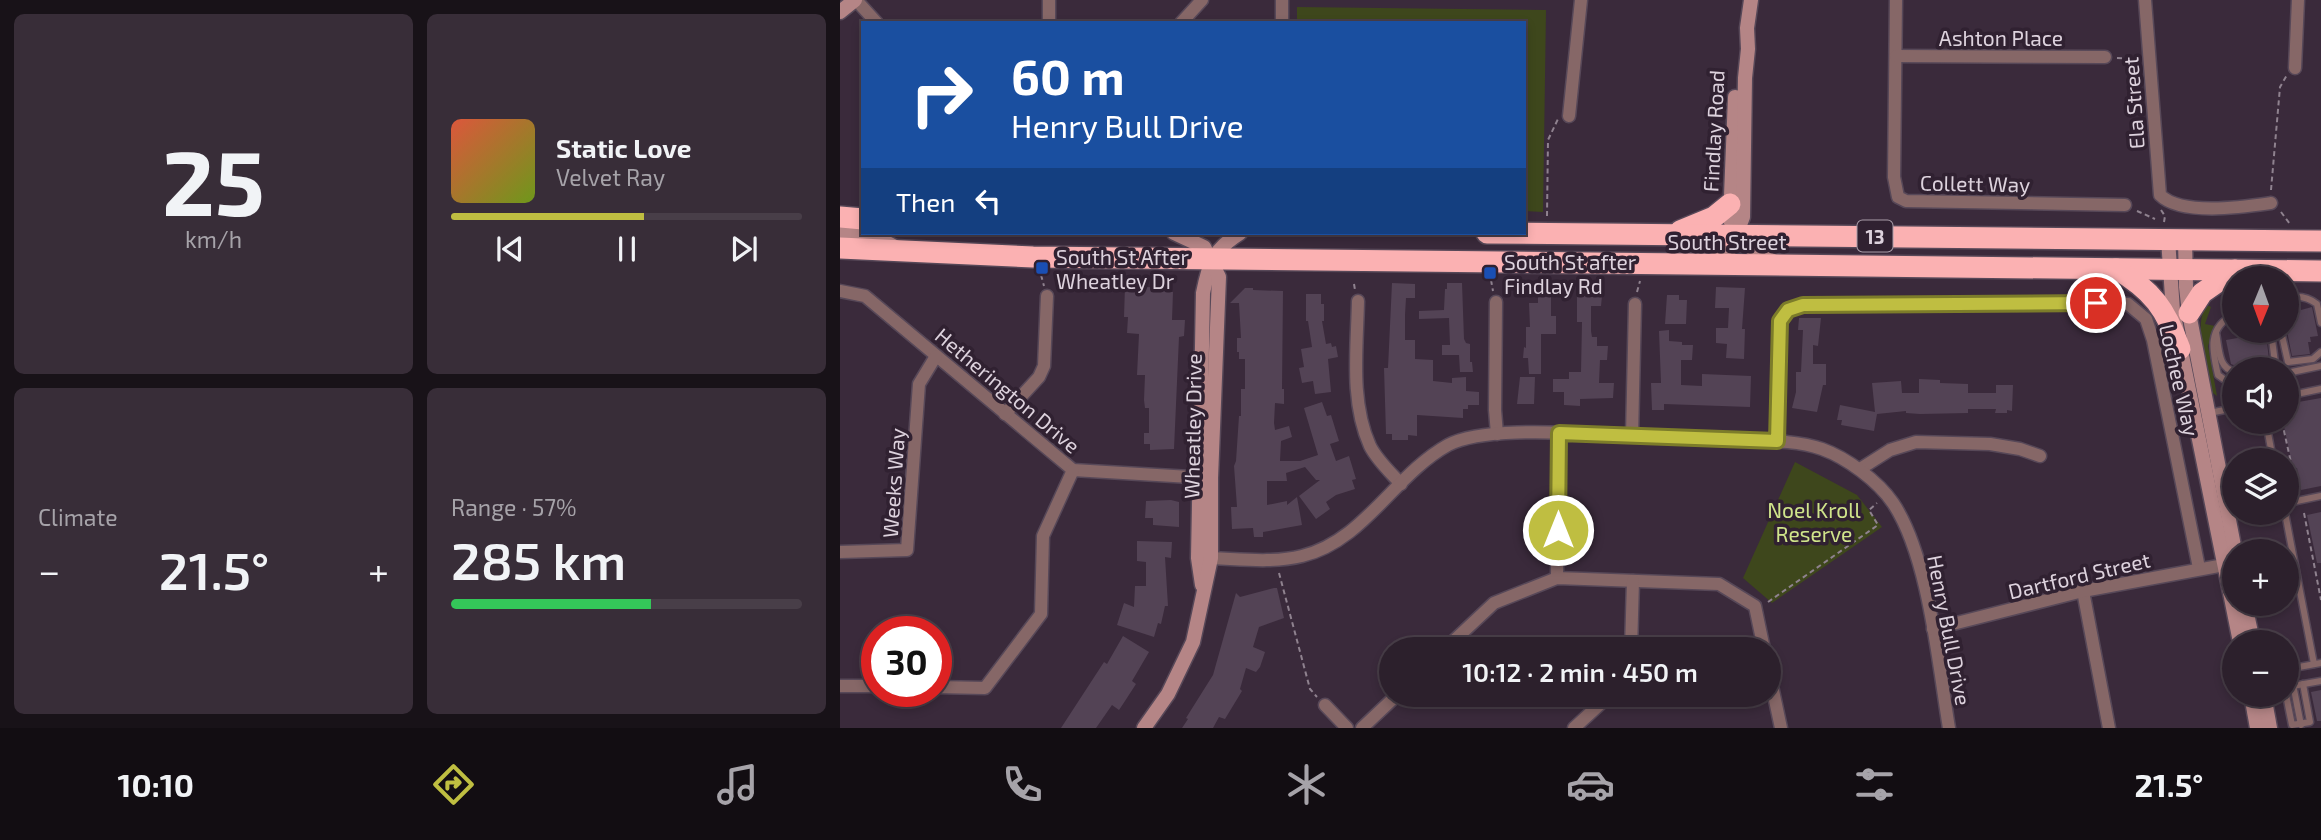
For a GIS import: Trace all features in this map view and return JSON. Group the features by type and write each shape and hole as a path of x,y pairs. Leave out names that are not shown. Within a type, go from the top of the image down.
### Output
{"highway":[{"path":"1668,234 1714,217 1730,204"},
{"path":"840,217 861,219"},
{"name":"South Street","path":"1526,233 2321,241"},
{"name":"South Street","path":"840,248 908,253 1211,260 2222,270"},
{"path":"2114,268 2141,284 2158,303 2171,321 2180,349"},
{"name":"South Street","path":"2300,271 2321,271"},
{"path":"2189,313 2202,293 2222,279"}],"main road":[{"path":"840,12 856,0"},
{"name":"Findlay Road","path":"1738,236 1743,217 1747,28 1751,0"},
{"name":"Findlay Road","path":"1738,236 1730,220 1735,78 1739,51 1747,28"},
{"path":"840,233 861,235"},
{"path":"863,235 874,236 908,253"},
{"path":"1178,235 1204,247 1211,260 1223,244 1237,235"},
{"path":"1703,266 1723,256 1738,236 1757,253 1783,266"},
{"path":"2176,239 2177,269 2189,313 2200,415 2225,539"},
{"name":"Wheatley Drive","path":"1144,728 1168,694 1194,642 1203,593 1206,478 1219,277 1211,260"},
{"path":"2177,269 2170,292 2180,349 2222,481"},
{"path":"2253,707 2257,728"},
{"path":"2266,707 2270,728"}],"street":[{"path":"856,0 875,21"},
{"path":"1049,0 1049,21"},
{"path":"1183,21 1202,0"},
{"path":"1282,0 1282,21"},
{"path":"1569,116 1581,0"},
{"name":"Collett Way","path":"1896,0 1894,177 1896,194 1901,200 2125,205"},
{"name":"Ela Street","path":"2145,0 2159,192 2166,201 2175,205 2218,207 2271,203"},
{"path":"2295,68 2298,0"},
{"name":"Ashton Place","path":"1896,56 2105,58"},
{"name":"Hetherington Drive","path":"840,291 865,296 1073,470 1206,478"},
{"path":"1005,414 1039,377 1044,366 1047,296"},
{"path":"1358,301 1357,389 1361,420 1371,448 1401,484"},
{"path":"1496,302 1497,434"},
{"path":"1632,436 1635,304"},
{"name":"Lochee Way","path":"1777,441 1780,321 1788,310 1803,305 2128,304 2146,318 2153,340 2199,569"},
{"name":"Weeks Way","path":"840,552 907,551 919,384 936,356"},
{"path":"1557,578 1559,433"},
{"name":"Henry Bull Drive","path":"1205,558 1277,559 1303,556 1335,543 1449,445 1477,435 1559,433 1777,441 1821,449 1860,469 1886,495 1915,550 1933,629 1949,728"},
{"path":"1860,469 1890,450 1916,442 1990,444 2020,449 2040,456"},
{"path":"952,687 985,688 1041,614 1043,536 1073,470"},
{"name":"Dartford Street","path":"1933,629 2083,591 2222,565"},
{"path":"1458,637 1494,603 1557,578 1719,584 1755,606 1762,637"},
{"path":"1632,637 1633,581"},
{"path":"2083,591 2109,728"},
{"path":"840,686 861,686"},
{"path":"1325,705 1347,728"},
{"path":"1362,728 1384,707"},
{"path":"1574,728 1597,707"},
{"path":"1776,707 1781,728"}],"lane":[{"path":"2300,297 2313,300 2317,304 2321,323"},
{"path":"2222,322 2216,332 2213,347 2218,375 2222,378"},
{"path":"2216,332 2222,358"},
{"path":"2284,343 2288,362 2313,359 2321,352"},
{"path":"2299,371 2321,366"},
{"path":"2299,394 2321,389"},
{"path":"2200,415 2222,411"},
{"path":"2299,501 2321,496"},
{"path":"2288,525 2317,664 2299,667"},
{"path":"2299,685 2321,681"},
{"path":"2288,707 2292,725 2302,726 2310,722 2303,684"},
{"path":"2296,707 2302,726"}],"path":[{"path":"2105,58 2149,60"},
{"path":"2290,225 2289,220 2271,203 2280,88 2285,77 2295,68"},
{"path":"1547,218 1548,140 1559,119 1569,116"},
{"path":"2125,205 2155,219"},
{"path":"1756,610 1878,525 1869,510 1886,495"},
{"path":"2304,513 2321,600"},
{"path":"1277,559 1310,689 1325,705"}],"green space":[{"path":"1297,7 1546,10 1543,212 1526,211 1526,21 1297,21"},
{"path":"2207,305 2211,307 2205,324 2215,326 2208,346 2217,396 2213,393 2201,335 2203,313"},
{"name":"Noel Kroll Reserve","path":"1795,462 1857,495 1882,527 1772,603 1743,578"}],"building":[{"path":"1392,283 1415,284 1415,298 1406,298 1405,340 1415,340 1415,359 1433,360 1433,381 1452,383 1452,378 1466,377 1466,391 1479,392 1479,405 1468,405 1468,409 1463,409 1463,418 1417,415 1417,436 1408,435 1408,440 1392,440 1392,434 1386,434 1384,368 1388,368"},
{"path":"1447,283 1462,283 1464,339 1470,344 1473,372 1460,372 1459,355 1442,355 1442,345 1450,345 1449,318 1419,319 1419,311 1444,310"},
{"path":"1125,286 1166,288 1166,292 1173,292 1172,320 1185,320 1184,336 1179,337 1174,449 1150,450 1150,444 1144,444 1144,433 1149,433 1149,408 1145,408 1144,400 1145,375 1137,375 1139,334 1127,333 1128,317 1124,317"},
{"path":"1716,287 1745,288 1742,329 1745,329 1744,359 1726,358 1727,344 1716,343 1716,328 1728,328 1729,308 1715,308"},
{"path":"1245,288 1283,291 1284,404 1275,403 1274,423 1275,430 1289,426 1292,437 1281,441 1280,461 1300,461 1318,455 1304,408 1322,402 1327,416 1331,415 1339,441 1330,444 1336,461 1349,456 1356,479 1352,480 1355,489 1336,495 1326,502 1330,509 1316,519 1299,496 1320,480 1316,480 1305,467 1286,473 1287,481 1267,481 1267,505 1287,501 1287,505 1297,497 1302,525 1263,532 1263,537 1254,537 1253,528 1232,529 1231,507 1237,507 1234,466 1241,416 1241,389 1245,389 1245,359 1239,359 1237,352 1237,338 1241,338 1239,303 1230,303"},
{"path":"1538,289 1551,289 1551,316 1556,316 1556,334 1541,334 1541,374 1529,374 1528,358 1523,358 1526,327 1530,327 1529,303 1538,303"},
{"path":"1306,294 1321,294 1326,344 1336,346 1338,357 1328,359 1331,392 1315,394 1313,381 1302,383 1299,368 1304,367 1301,349 1312,347 1306,321"},
{"path":"1667,295 1679,295 1679,300 1687,300 1686,324 1665,324"},
{"path":"1577,296 1602,296 1601,306 1591,306 1591,331 1592,337 1597,337 1597,346 1608,346 1607,360 1600,360 1599,383 1614,383 1613,398 1580,399 1580,406 1564,405 1564,392 1553,392 1553,379 1569,379 1569,372 1581,372 1582,322 1577,322"},
{"path":"2300,303 2301,310 2312,307 2318,336 2310,337 2310,354 2292,356 2289,343 2300,343"},
{"path":"1799,318 1821,318 1818,346 1813,345 1813,364 1826,364 1826,385 1823,385 1817,412 1792,408 1796,392 1796,372 1801,372 1803,330 1798,330"},
{"path":"1669,330 1669,341 1693,345 1692,360 1681,360 1681,385 1702,386 1702,374 1751,376 1750,407 1664,404 1664,410 1652,410 1651,383 1661,383 1659,331"},
{"path":"2227,343 2267,343 2269,357 2230,357"},
{"path":"1520,377 1535,377 1534,404 1517,404"},
{"path":"1919,379 1968,384 1968,393 1996,393 1996,385 2013,385 2012,411 1995,413 1996,409 1968,409 1968,413 1920,414 1906,411 1877,414 1874,431 1841,425 1842,420 1837,420 1840,405 1875,412 1872,383 1901,381 1902,393 1919,393"},
{"path":"2321,398 2321,486 2301,490 2299,448 2289,448 2286,434 2299,434 2299,402"},
{"path":"1146,501 1179,502 1179,527 1153,525 1153,518 1145,518"},
{"path":"2321,512 2321,563 2317,563 2307,515"},
{"path":"1137,541 1172,542 1171,558 1165,557 1168,606 1165,606 1161,624 1158,623 1154,637 1117,625 1124,603 1134,607 1135,586 1146,586 1146,562 1137,561"},
{"path":"1277,588 1284,618 1259,627 1253,647 1265,652 1260,667 1256,672 1246,668 1240,689 1242,691 1225,719 1219,717 1213,728 1182,728 1213,675 1236,593 1240,597"},
{"path":"1123,636 1149,652 1132,681 1136,684 1119,710 1112,705 1096,728 1061,728 1104,662 1107,664"},
{"path":"2321,690 2321,721 2317,721 2311,692"}],"place":[{"name":"South St After Wheatley Dr","path":"1042,268"},
{"name":"South St after Findlay Rd","path":"1490,273"}],"route":[{"path":"1558,530 1559,433 1777,441 1780,321 1788,310 1803,305 2096,303"}]}
